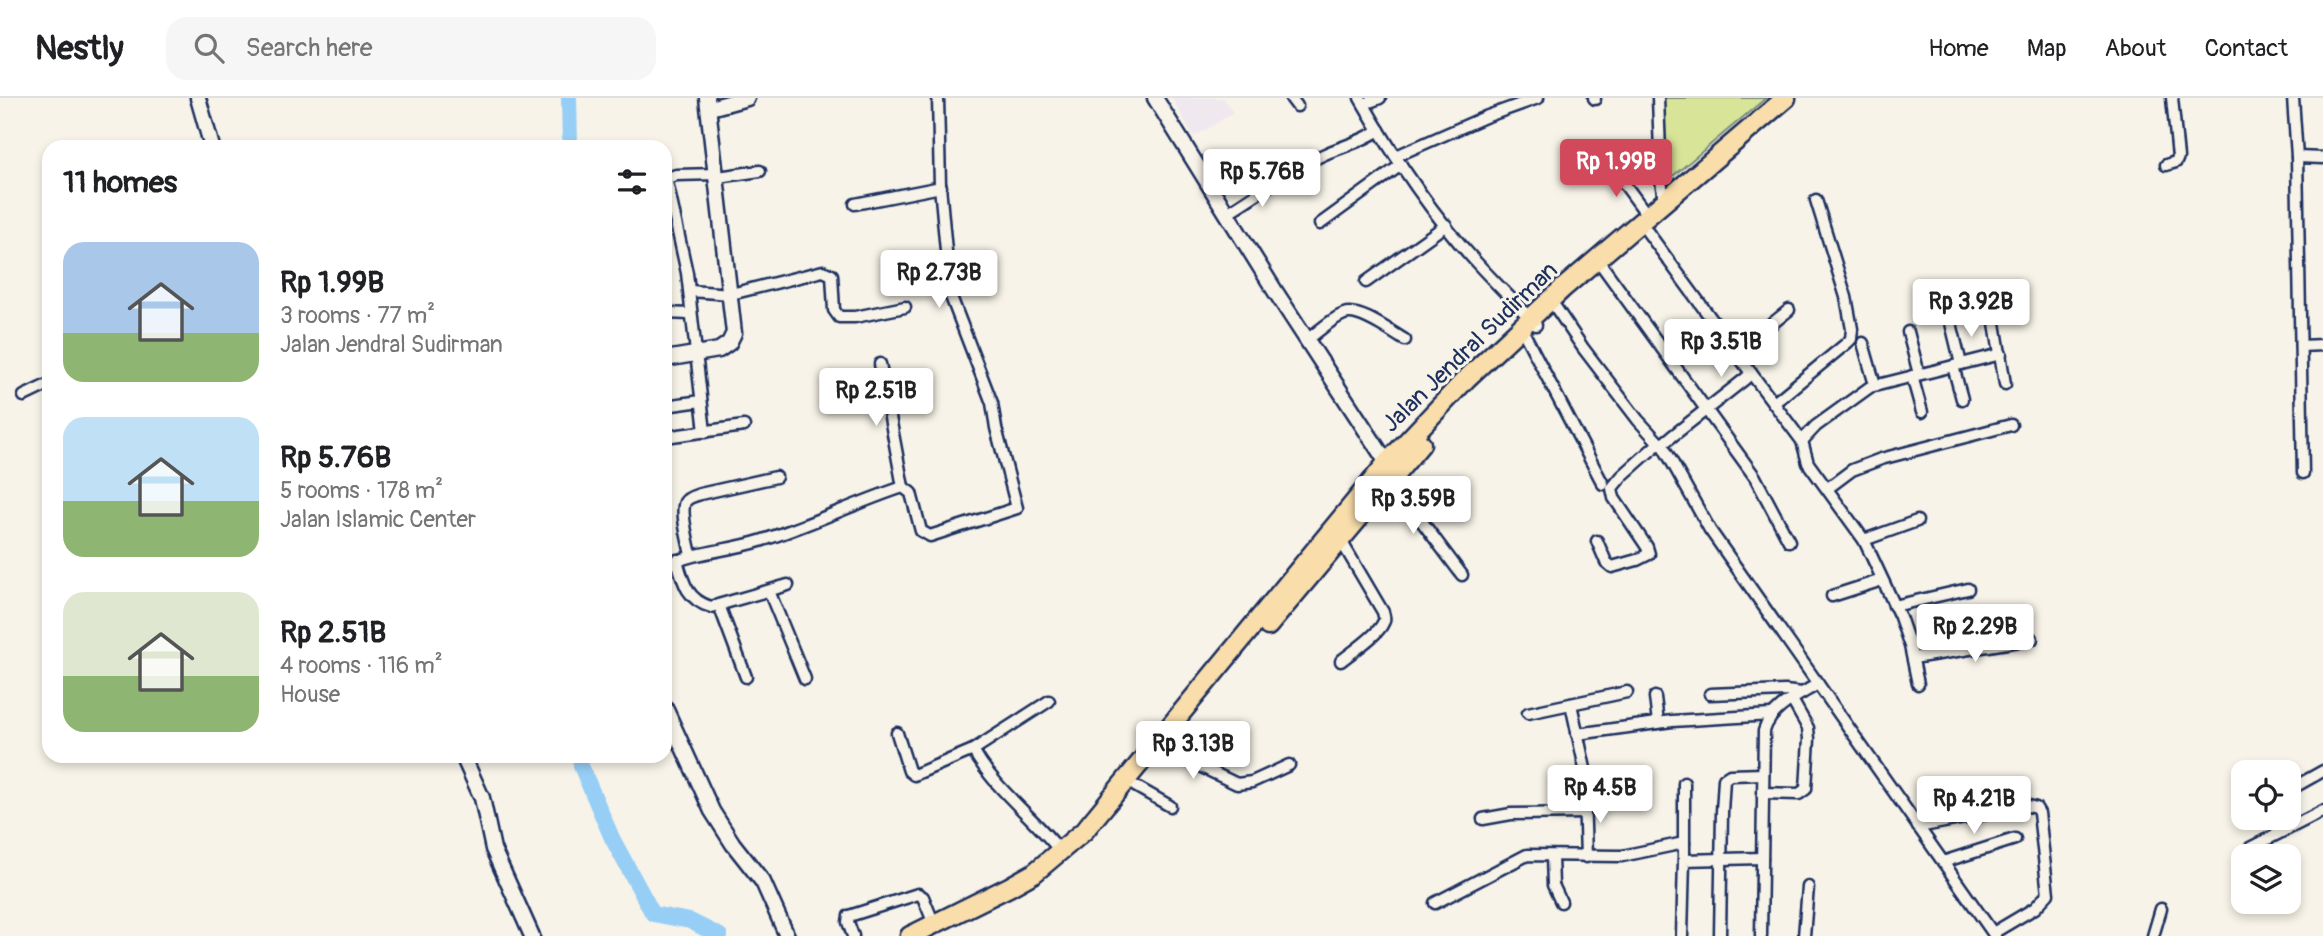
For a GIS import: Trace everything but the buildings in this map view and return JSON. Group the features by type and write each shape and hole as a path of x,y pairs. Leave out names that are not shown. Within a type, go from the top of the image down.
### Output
{"highway":[{"name":"Jalan Jendral Sudirman","path":"1530,326 1556,308 1603,267 1664,203 1787,98"},
{"name":"Jalan Jendral Sudirman","path":"932,930 1034,873 1084,831 1390,472 1530,326 1645,223 1801,98"},
{"name":"Jalan Jendral Sudirman","path":"909,936 932,930 1027,887 1100,828 1340,539 1390,472"}],"street":[{"path":"198,98 210,140"},
{"path":"672,358 719,350 729,344 734,333 708,103 747,98"},
{"path":"880,364 903,487 911,493 920,531 930,537 1017,508 992,403 951,300 941,187 938,98"},
{"path":"1155,98 1390,472 1462,575"},
{"path":"1380,98 1362,101 1399,161 1446,225 1530,326 1604,484"},
{"path":"1320,224 1399,161 1511,103 1538,98"},
{"path":"1658,98 1664,203"},
{"path":"2166,165 2178,161 2172,98"},
{"path":"2293,98 2297,156 2303,473"},
{"path":"1227,213 1307,163 1379,130"},
{"path":"2297,156 2323,158"},
{"path":"1609,163 1645,223 1802,441 1808,463 1864,540 1894,606 1913,658 1918,684"},
{"path":"672,177 760,171"},
{"path":"855,204 941,187"},
{"path":"1774,403 1847,344 1852,335 1846,297 1816,200"},
{"path":"672,204 690,291 690,314 705,432"},
{"path":"1366,282 1446,225"},
{"path":"1603,267 1755,477 1789,541"},
{"path":"690,291 731,294 823,271 832,275 834,310 839,317 855,317 905,307"},
{"path":"1992,305 2005,384"},
{"path":"1556,308 1638,420 1661,444 1710,530 1994,935 2035,908 2048,894 2039,813 2036,808 2029,806 1919,827"},
{"path":"1737,352 1789,310"},
{"path":"672,313 690,314"},
{"path":"1307,340 1340,316 1352,313 1405,340"},
{"path":"1951,323 1962,399"},
{"path":"1908,332 1922,412"},
{"path":"1863,343 1875,385"},
{"path":"2301,346 2323,345"},
{"path":"1802,441 1816,426 1875,385 2001,354"},
{"path":"1597,541 1606,562 1612,567 1637,561 1649,554 1614,498 1612,488 1622,476 1751,373"},
{"path":"24,396 42,387"},
{"path":"672,405 701,401"},
{"path":"1828,488 1852,470 1881,459 2011,425"},
{"path":"672,436 744,426"},
{"path":"691,555 685,502 700,494 776,477"},
{"path":"672,562 691,555 761,540 903,487"},
{"path":"1864,540 1917,521"},
{"path":"1340,539 1385,619 1383,625 1341,661"},
{"path":"677,560 682,580 692,598 711,607 788,585"},
{"path":"1832,596 1882,580"},
{"path":"1894,606 1968,589"},
{"path":"769,591 805,679"},
{"path":"719,605 746,677"},
{"path":"1913,658 2032,639"},
{"path":"1761,936 1764,731 1771,715 1818,684"},
{"path":"1710,694 1785,691 1802,693"},
{"path":"1528,713 1627,692"},
{"path":"1655,697 1658,723"},
{"path":"1763,793 1799,794 1806,789 1808,728 1792,700"},
{"path":"897,733 909,771 914,775 973,750 1049,701"},
{"path":"1571,704 1589,787 1584,794 1586,857"},
{"path":"1577,734 1658,723 1771,715"},
{"path":"672,723 712,811 762,882 787,936"},
{"path":"1164,749 1237,784 1252,782 1289,765"},
{"path":"973,750 1002,792 1033,819 1061,852"},
{"path":"466,763 482,798 493,849 532,936"},
{"path":"2301,783 2323,771"},
{"path":"1720,936 1724,779 1730,775 1763,774"},
{"path":"1682,936 1684,783"},
{"path":"1135,786 1170,806"},
{"path":"2258,844 2323,811"},
{"path":"1483,819 1511,814 1585,813"},
{"path":"1943,862 2015,839"},
{"path":"1435,903 1527,855 1622,856 1684,843"},
{"path":"1552,857 1553,885 1561,902"},
{"path":"1684,860 1762,858"},
{"path":"1804,936 1808,887"},
{"path":"853,936 848,922 849,916 918,894 923,897 932,930"},
{"path":"2153,936 2161,909"}],"shaded area":[{"path":"1172,98 1224,98 1233,113 1194,137"}],"green space":[{"path":"1664,98 1766,98 1667,181"}],"waterway":[{"path":"569,98 570,140"},
{"path":"581,763 612,838 653,914 690,921 720,936"}]}
